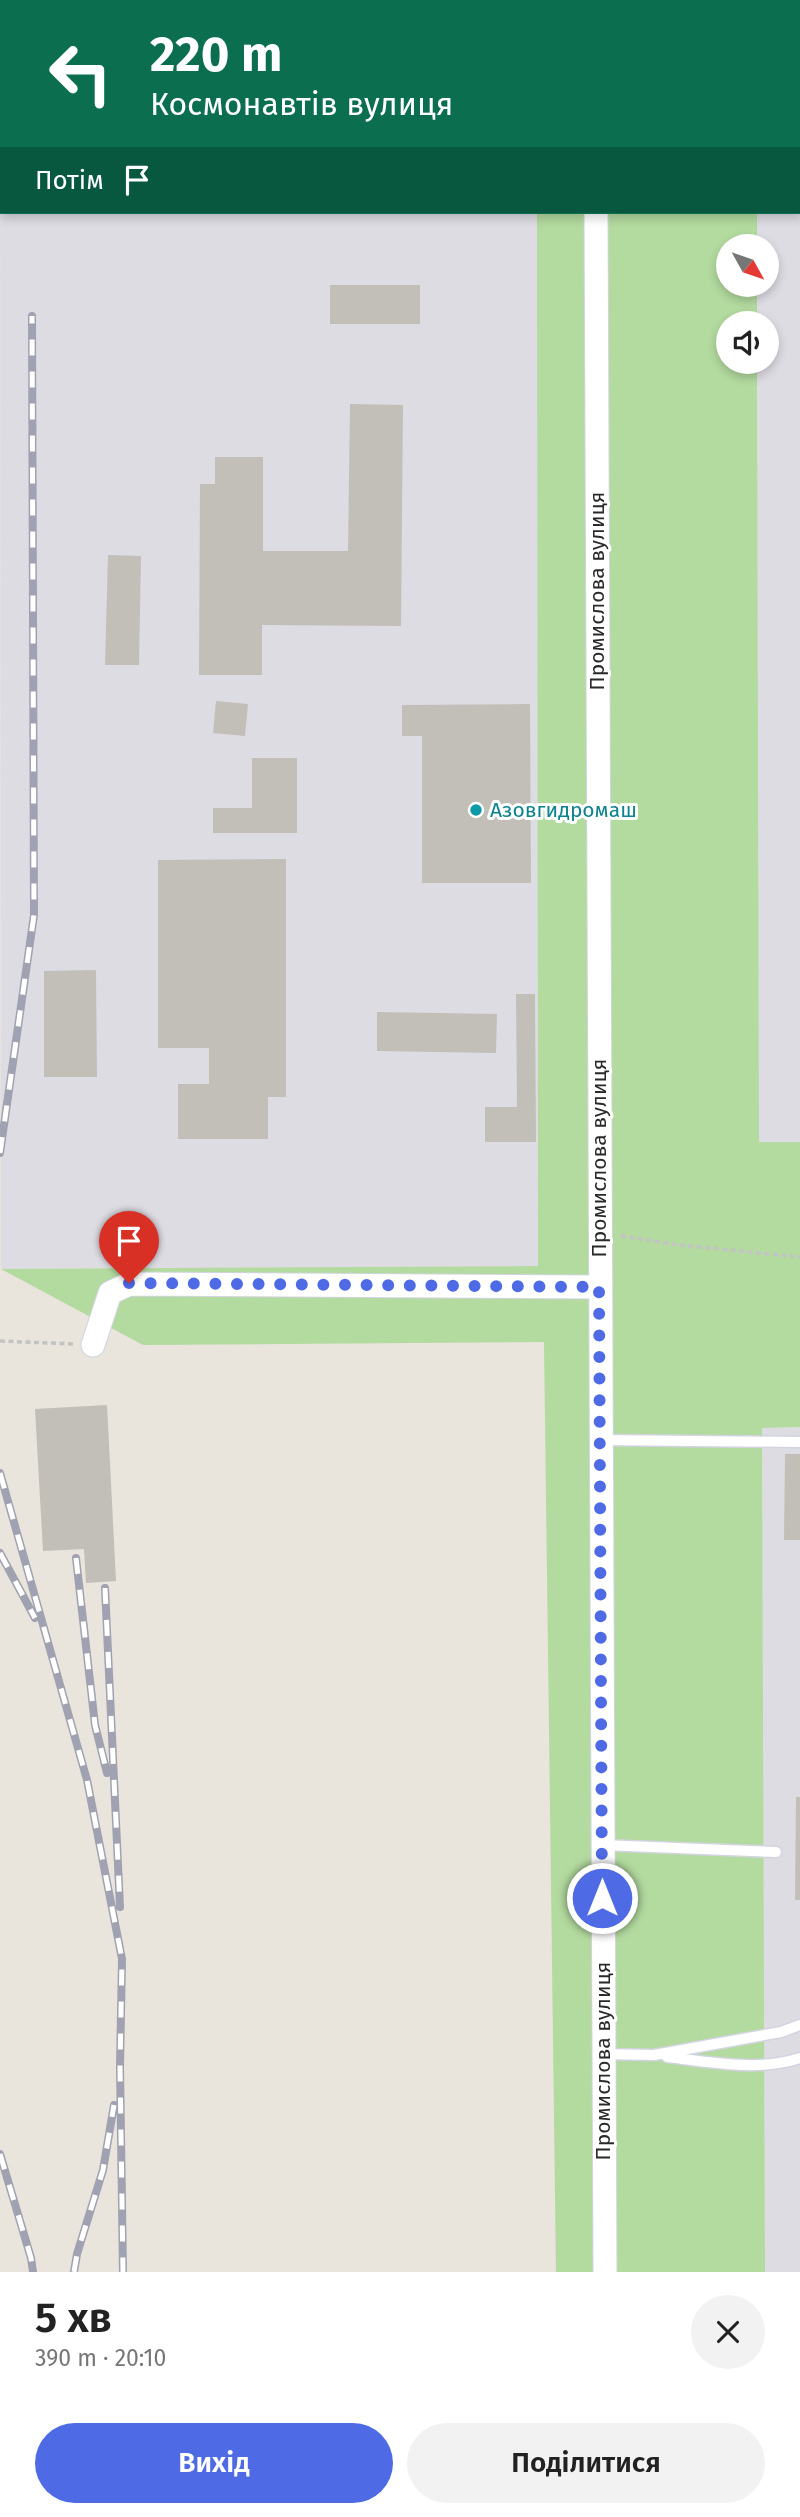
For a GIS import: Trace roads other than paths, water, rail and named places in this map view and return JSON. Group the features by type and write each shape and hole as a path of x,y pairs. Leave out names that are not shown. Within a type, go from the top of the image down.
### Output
{"street":[{"name":"Промислова вулиця","path":"596,214 605,2272"},
{"path":"93,1345 110,1293 129,1283 599,1287"}],"lane":[{"path":"600,1440 800,1442"},
{"path":"602,1845 776,1852"},
{"path":"654,2055 781,2032 800,2025"},
{"path":"603,2054 654,2055 742,2066 782,2064 800,2058"}],"railway":[{"path":"0,1153 34,915 32,316"},
{"path":"0,1473 87,1780 122,1959 120,2067 123,2272"},
{"path":"0,1553 35,1618"},
{"path":"76,1558 95,1725 107,1773"},
{"path":"105,1588 120,1907"},
{"path":"74,2272 103,2170 114,2105"},
{"path":"0,2154 33,2272"}],"place":[{"name":"Азовгидромаш","path":"476,810"}]}
